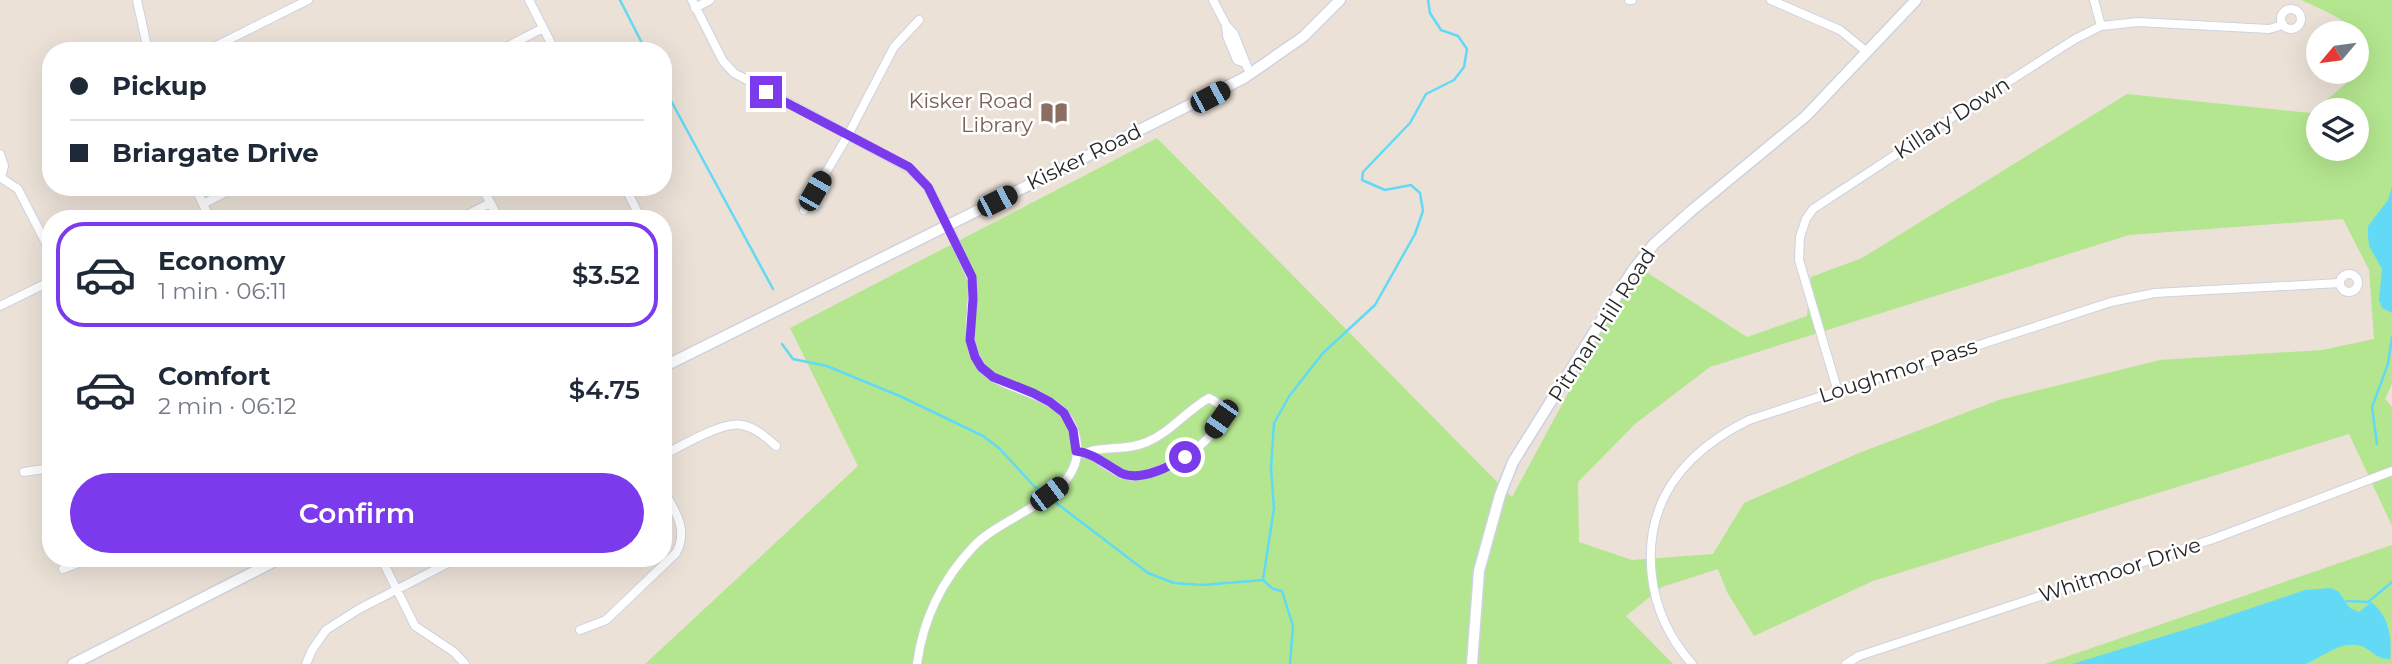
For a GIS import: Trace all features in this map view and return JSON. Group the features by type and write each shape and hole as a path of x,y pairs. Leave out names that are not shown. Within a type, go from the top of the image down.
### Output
{"main road":[{"name":"Kisker Road","path":"672,363 1096,150 1210,97 1250,74 1303,37 1339,0"},
{"name":"Pitman Hill Road","path":"1472,664 1479,571 1489,529 1508,473 1633,270 1654,244 1691,211 1806,117 1916,0"},
{"path":"73,664 263,567"}],"street":[{"path":"137,0 146,42"},
{"path":"224,42 308,0"},
{"path":"529,0 550,42"},
{"path":"710,0 694,4 723,61 734,73 909,167 928,187 972,277 970,340 975,357 981,367 993,377 1041,397 1064,413 1073,430 1076,451 1073,472 1068,480 983,538 955,567 940,589 928,616 920,640 917,664"},
{"path":"1213,0 1226,25 1227,36 1237,60 1245,63 1250,74"},
{"path":"1770,0 1839,30 1867,52"},
{"path":"2094,0 2101,26"},
{"path":"804,210 848,135 894,47 919,20"},
{"name":"Killary Down","path":"1838,391 1799,260 1800,237 1806,219 1813,209 2075,39 2101,26 2138,22 2269,29 2283,25"},
{"path":"516,42 543,28"},
{"path":"0,154 4,166 1,177 18,190 42,236"},
{"path":"199,196 206,210"},
{"path":"203,204 219,196"},
{"path":"486,196 494,210"},
{"path":"476,210 490,203"},
{"name":"Loughmor Pass","path":"1692,664 1675,643 1655,597 1650,550 1656,514 1672,482 1699,452 1731,429 1749,420 2111,302 2155,293 2340,283"},
{"path":"0,306 42,285"},
{"path":"1076,451 1130,448 1170,429 1209,398 1221,405 1221,419 1210,434 1182,459 1164,468 1131,476 1123,474 1088,452"},
{"path":"672,451 718,429 740,425 758,431 776,446"},
{"path":"24,472 42,468"},
{"name":"Whitmoor Drive","path":"1846,664 1859,656 2213,539 2392,471"},
{"path":"672,506 680,520 681,545 672,557"},
{"path":"63,569 68,567"},
{"path":"385,567 415,626 454,652 465,664"},
{"path":"306,664 326,630 359,609 441,567"},
{"path":"580,630 606,620 661,567"}],"green space":[{"path":"2301,0 2392,0 2392,384 2385,399 2392,407 2392,526 2349,434 1873,581 1754,636 1727,592 1718,569 1662,587 1626,616 1673,664 645,664 858,466 790,328 1157,138 1512,497 1637,266 1747,337 1807,316 1811,277 1862,258 2127,94 2306,112 2306,161 2369,161 2369,98 2329,98 2346,84 2370,84 2370,21 2342,21","holes":["2343,219 2369,270 2374,339 2322,350 2160,360 1999,400 1859,453 1744,503 1713,554 1632,560 1579,542 1578,482 1635,424 1710,367 2129,235"]},
{"path":"2392,545 2392,664 2045,664"}],"water":[{"path":"2392,186 2392,313 2382,308 2379,300 2382,269 2369,246 2368,226 2388,200"},
{"path":"2331,588 2339,592 2350,608 2359,612 2371,602 2382,614 2388,627 2390,659 2380,658 2361,646 2346,645 2305,664 2072,664 2305,590"}],"waterway":[{"path":"620,0 641,42"},
{"path":"1263,580 1274,508 1271,468 1274,423 1290,395 1323,353 1375,305 1415,234 1423,211 1420,193 1411,185 1385,190 1362,180 1363,172 1410,123 1426,94 1454,80 1464,67 1467,49 1458,36 1441,30 1430,13 1428,0"},
{"path":"672,103 773,289"},
{"path":"2377,444 2372,407 2388,364 2392,337"},
{"path":"782,344 793,359 827,366 902,397 983,436 999,448 1034,486 1148,573 1174,583 1202,585 1263,580 1273,589 1282,591 1293,626 1290,664"},
{"path":"2347,601 2368,602 2392,582"}],"place":[{"name":"Kisker Road Library","path":"1054,113"}],"route":[{"path":"766,92 909,167 928,187 972,277 970,340 975,357 981,367 993,377 1033,393 1064,413 1073,430 1076,451 1088,452 1123,474 1131,476 1164,468 1185,457"}]}
